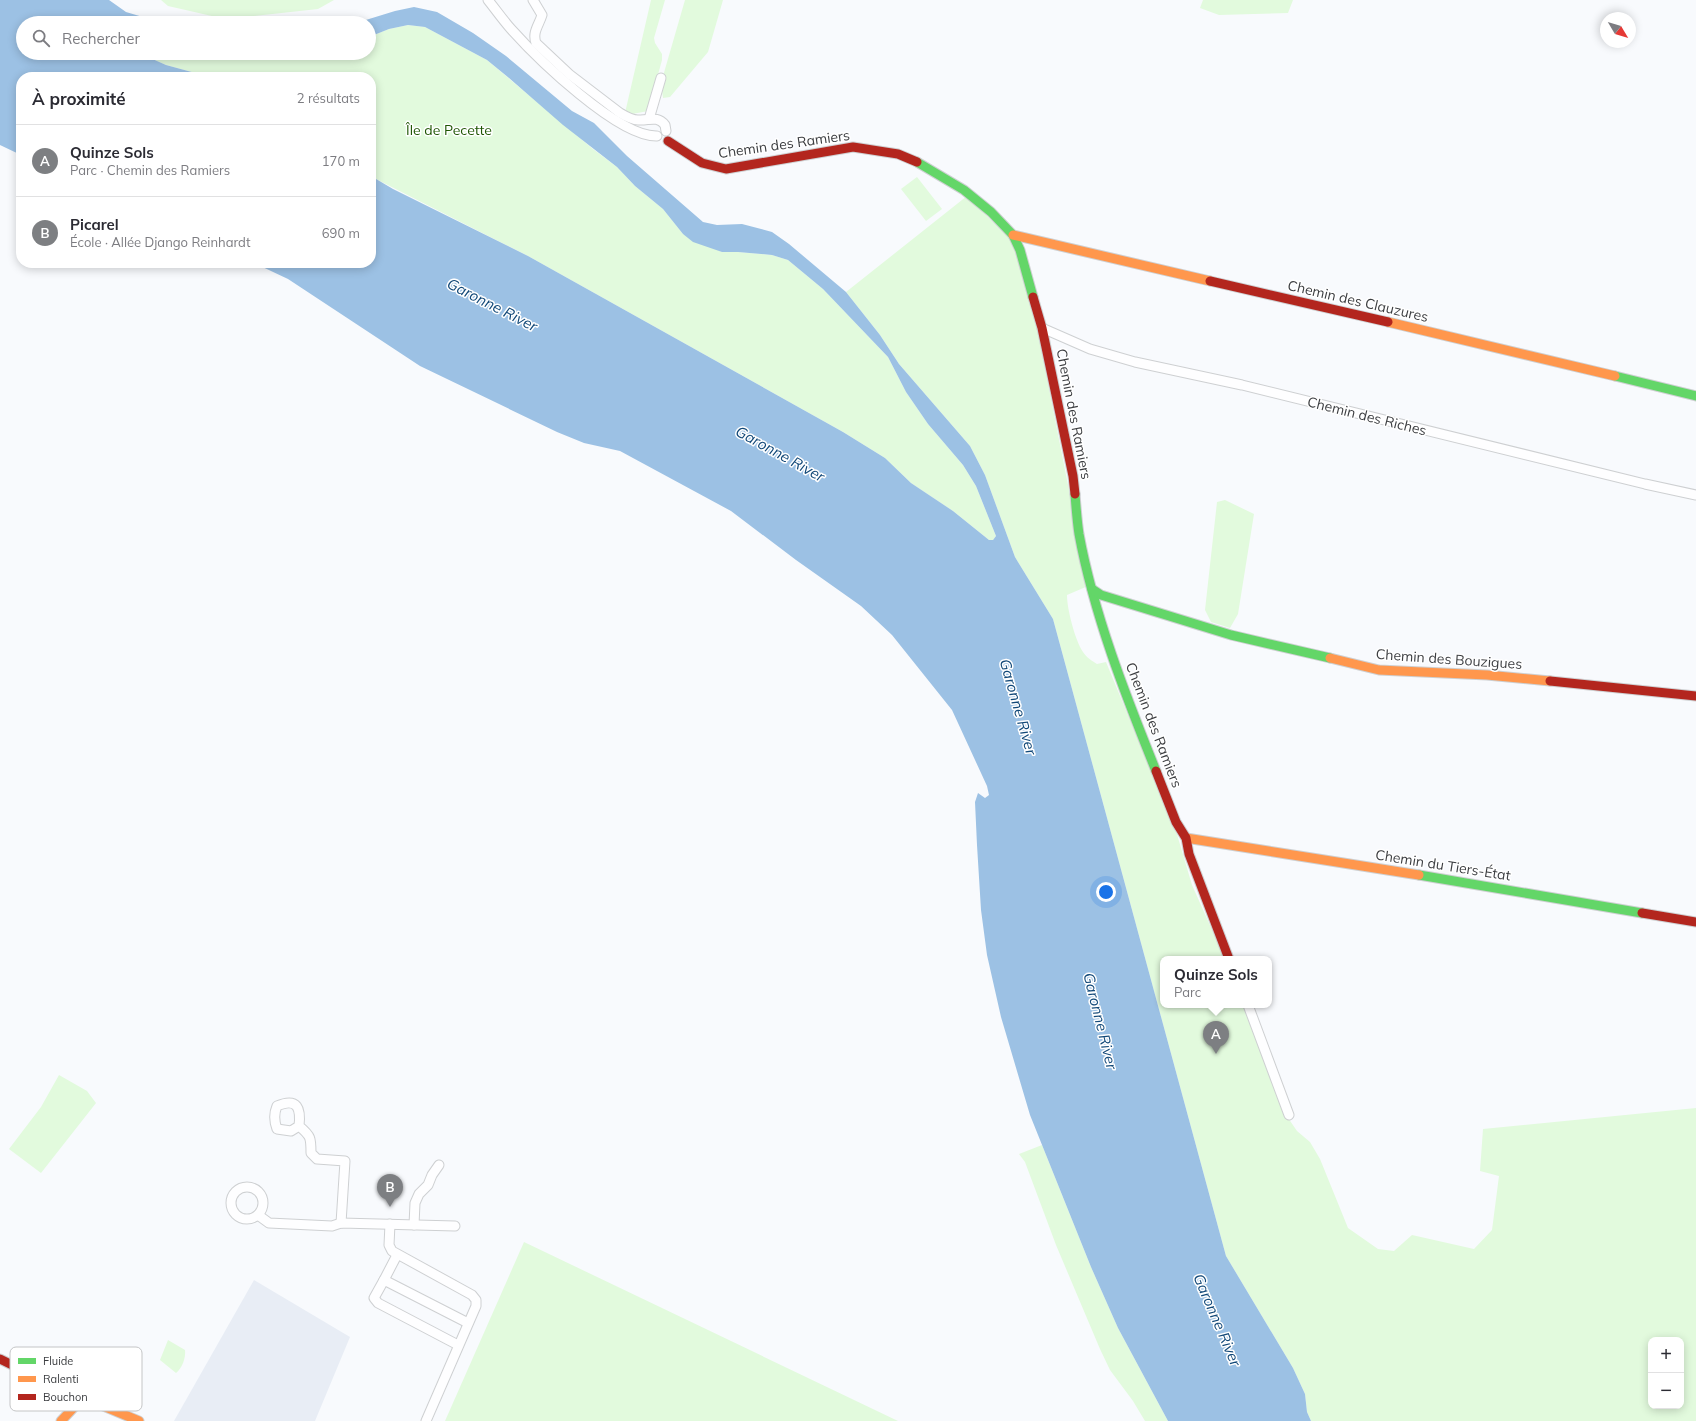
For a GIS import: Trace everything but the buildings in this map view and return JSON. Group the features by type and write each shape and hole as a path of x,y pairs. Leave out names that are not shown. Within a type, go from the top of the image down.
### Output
{"street":[{"path":"488,0 511,29 572,88 627,127 643,135 657,136"},
{"path":"533,0 542,14 535,31 534,37 536,43 569,74 628,118 638,120 661,120 665,125 666,131 670,135 668,141 662,143 657,139 657,136"},
{"path":"649,119 661,78"},
{"path":"657,136 660,131 666,131"},
{"name":"Chemin des Ramiers","path":"668,141 701,164 714,168 726,169 853,147 898,154 921,164 964,190 991,212 1012,235 1020,250 1042,328 1073,476 1079,533 1092,589 1129,704 1176,822 1186,838 1189,854 1229,956"},
{"name":"Chemin des Clauzures","path":"1012,235 1524,354 1696,396"},
{"name":"Chemin des Riches","path":"1042,328 1090,348 1135,362 1242,386 1645,484 1696,495"},
{"name":"Chemin des Bouzigues","path":"1092,589 1101,595 1231,635 1379,670 1487,675 1696,696"},
{"path":"1099,609 1103,603 1112,598"},
{"name":"Chemin du Tiers-État","path":"1186,838 1482,885 1696,922"},
{"path":"1249,1008 1289,1114"},
{"path":"299,1126 307,1132 311,1138 311,1154 317,1159 345,1161 341,1223"},
{"path":"414,1225 415,1203 419,1194 428,1185 432,1175 439,1165"},
{"path":"258,1215 269,1223 332,1226 341,1223 454,1226"},
{"path":"390,1224 389,1245 392,1251 472,1295 476,1300 476,1306 426,1421"},
{"path":"397,1255 374,1298 378,1303 458,1345"},
{"path":"384,1280 468,1323"},
{"path":"0,1359 10,1364"},
{"path":"61,1421 70,1411"},
{"path":"115,1411 139,1421"}],"shaded area":[{"path":"254,1280 350,1337 315,1421 174,1421"}],"green space":[{"path":"161,0 334,0 318,9 253,16 212,16 168,6"},
{"path":"651,0 665,0 654,38 655,43 662,54 662,60 648,111 627,115 625,113"},
{"path":"685,0 723,0 708,52 670,97 663,98 661,83"},
{"path":"1203,0 1293,0 1288,13 1219,15 1200,8"},
{"name":"Île de Pecette","path":"408,25 425,27 487,60 593,149 617,167 635,186 663,209 683,234 722,252 772,255 788,260 823,289 888,357 906,392 928,424 963,465 976,486 996,536 993,540 989,540 953,511 911,483 885,458 843,432 528,256 376,179 376,72 192,72 166,65 155,60 376,60 376,34 389,29"},
{"path":"917,177 942,209 926,221 901,189"},
{"path":"967,196 1009,238 1017,252 1037,328 1088,586 1067,595 1068,608 1077,640 1083,652 1091,660 1097,664 1106,662 1176,831 1192,885 1224,956 1160,956 1160,1008 1245,1008 1284,1112 1297,1131 1310,1142 1320,1159 1348,1228 1378,1249 1394,1251 1412,1235 1474,1249 1492,1230 1499,1176 1480,1171 1483,1129 1696,1108 1696,1421 1311,1421 1307,1412 1305,1394 1293,1368 1226,1256 1053,619 1015,557 985,475 970,446 899,364 880,335 846,292"},
{"path":"1225,500 1254,514 1238,614 1230,628 1211,622 1205,610 1217,502"},
{"path":"59,1075 87,1091 96,1103 41,1173 9,1149 41,1107"},
{"path":"1042,1145 1091,1267 1118,1328 1168,1421 1145,1421 1133,1401 1110,1370 1100,1349 1056,1245 1025,1162 1019,1154"},
{"path":"524,1242 898,1421 445,1421"},
{"path":"168,1340 185,1350 183,1363 176,1373 160,1360"}],"water":[{"path":"0,0 109,0 126,12 139,16 16,16 16,60 155,60 166,65 192,72 16,72 16,153 0,145"},
{"name":"Garonne River","path":"414,7 437,12 473,33 506,56 572,111 594,123 627,156 703,222 717,225 742,224 772,232 789,244 846,292 880,335 899,364 970,446 985,475 1015,557 1053,619 1226,1256 1293,1368 1305,1394 1307,1412 1311,1421 1168,1421 1118,1328 1091,1267 1030,1115 1001,1017 987,955 981,910 977,845 975,802 978,793 985,798 989,795 987,786 952,710 892,635 861,606 796,560 731,511 620,451 584,443 557,432 420,366 288,279 265,268 376,268 376,179 393,189 528,256 843,432 885,458 911,483 953,511 989,540 993,540 996,536 976,486 963,465 928,424 906,392 888,357 823,289 788,260 772,255 722,252 693,242 683,234 663,209 635,186 617,167 563,125 487,60 425,27 408,25 389,29 376,34 376,17"}],"traffic: fast":[{"path":"917,162 964,190 991,212 1013,235 1020,250 1033,297"},
{"path":"1615,376 1696,396"},
{"path":"1075,494 1079,534 1093,594 1122,684 1156,771"},
{"path":"1092,589 1101,595 1231,635 1330,658"},
{"path":"1419,875 1642,913"}],"traffic: slow":[{"path":"1013,235 1210,281"},
{"path":"1388,322 1615,376"},
{"path":"1330,658 1379,670 1487,675 1550,681"},
{"path":"1186,838 1419,875"},
{"path":"61,1421 70,1411"},
{"path":"115,1411 139,1421"}],"traffic: jam":[{"path":"668,141 702,163 726,169 853,147 898,154 917,162"},
{"path":"1210,281 1388,322"},
{"path":"1033,297 1042,328 1073,476 1075,494"},
{"path":"1550,681 1696,696"},
{"path":"1156,771 1176,822 1186,838 1189,854 1228,956"},
{"path":"1642,913 1696,922"},
{"path":"0,1359 10,1364"}],"place":[{"name":"Quinze Sols","path":"1216,1054"},
{"name":"Picarel","path":"390,1207"}]}
